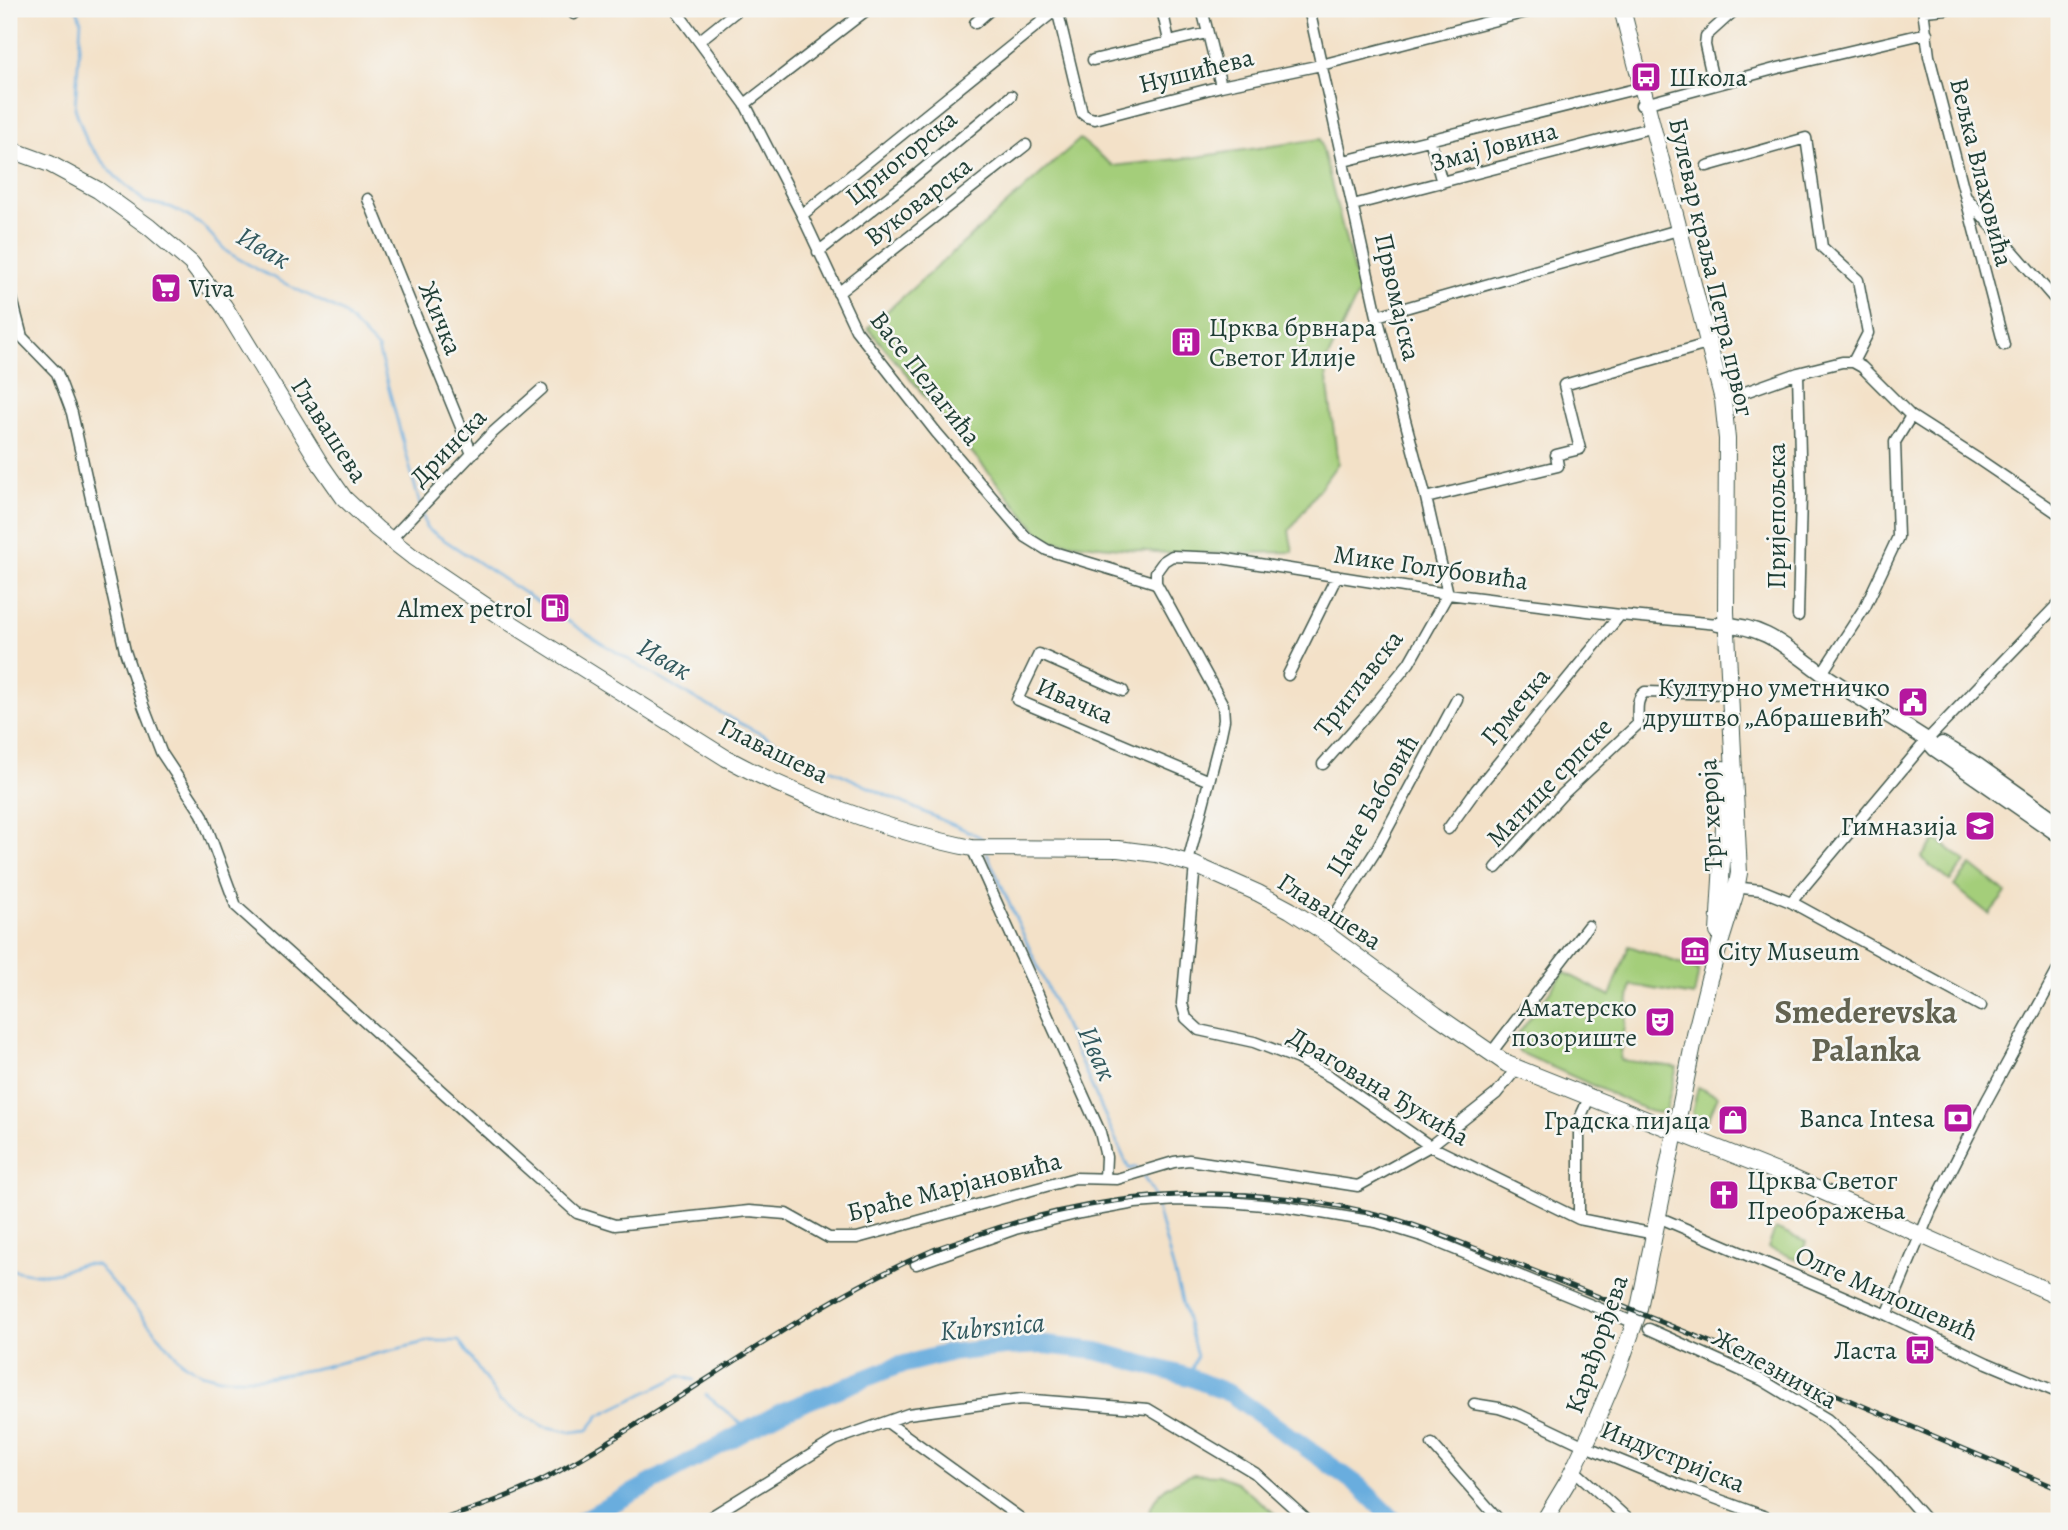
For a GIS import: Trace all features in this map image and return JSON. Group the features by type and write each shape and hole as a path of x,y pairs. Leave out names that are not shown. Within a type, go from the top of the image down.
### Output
{"main road":[{"name":"Булевар краља Петра првог","path":"1613,9 1635,89 1643,104 1646,129 1671,232 1717,407 1722,624"},
{"name":"Булевар краља Петра првог","path":"1622,9 1643,104 1723,400 1727,447 1722,624"},
{"name":"Главашева","path":"9,149 62,170 98,190 149,227 191,263 224,306 320,465 359,513 390,540 548,647 743,767 856,814 921,836 976,848 1118,849 1157,854 1191,863 1270,899 1324,932 1436,1016 1517,1068 1792,1178 2059,1296"},
{"name":"Трг хероја","path":"1674,1130 1695,1035 1737,887 1739,858 1722,624"},
{"name":"Трг хероја","path":"1716,958 1724,827 1726,694"},
{"name":"Карађорђева","path":"1544,1521 1585,1447 1619,1367 1642,1326 1642,1299 1674,1130"}],"street":[{"name":"Васе Пелагића","path":"675,9 745,104 802,215 856,330 936,432 1026,537 1047,550 1156,583"},
{"path":"699,41 739,9"},
{"path":"745,104 868,9"},
{"path":"975,23 991,9"},
{"path":"802,215 1057,9"},
{"name":"Нушићева","path":"1057,9 1082,113 1094,119 1221,86 1321,65 1538,9"},
{"path":"1162,9 1169,41"},
{"path":"1202,9 1221,86"},
{"name":"Првомајска","path":"1309,9 1377,316 1426,498 1448,594"},
{"path":"1924,10 1946,9"},
{"name":"Вељка Влаховића","path":"1924,10 1929,55 2004,345"},
{"path":"1714,85 1705,45 1706,36 1730,11"},
{"path":"1093,60 1207,33"},
{"path":"1643,104 1927,33"},
{"name":"Змај Јовина","path":"1344,162 1635,89"},
{"name":"Црногорска","path":"818,252 1011,96"},
{"name":"Змај Јовина","path":"1353,205 1646,129"},
{"path":"1707,166 1806,138 1822,247 1858,280 1867,333 1853,362"},
{"path":"1430,139 1442,183"},
{"name":"Вуковарска","path":"838,293 1026,145"},
{"path":"1965,196 2059,304"},
{"name":"Жичка","path":"368,199 472,454"},
{"path":"1377,316 1671,232"},
{"name":"Браће Марјановића","path":"9,287 22,337 57,373 72,413 125,651 143,705 161,752 202,814 236,906 577,1213 615,1225 750,1211 786,1214 829,1238 857,1238 1075,1178 1117,1179 1156,1166 1189,1160 1358,1186 1430,1146 1496,1094 1517,1068"},
{"path":"1426,498 1558,466 1556,455 1580,449 1564,385 1700,346"},
{"path":"1723,400 1798,373 1842,362 1853,362 1911,416 2059,514"},
{"name":"Пријепољска","path":"1798,373 1801,495 1798,616"},
{"name":"Дринска","path":"390,540 490,435 542,389"},
{"path":"1822,673 1865,607 1898,537 1895,442 1911,416"},
{"name":"Мике Голубовића","path":"1156,583 1156,572 1164,561 1172,556 1221,558 1448,594 1620,615 1722,624"},
{"path":"1288,675 1337,576"},
{"path":"1156,583 1223,705 1224,720 1191,863"},
{"name":"Триглавска","path":"1323,764 1409,663 1448,594"},
{"path":"1791,902 1927,740 2059,603"},
{"name":"Грмечка","path":"1448,830 1476,790 1620,615"},
{"path":"1722,624 1746,626 1788,647 1822,673 1927,740 2059,835"},
{"name":"Ивачка","path":"1123,691 1039,654 1017,700 1209,781"},
{"name":"Матице српске","path":"1496,868 1562,795 1638,724 1638,703 1642,694 1726,694"},
{"name":"Цане Бабовић","path":"1324,932 1376,852 1457,699"},
{"path":"1927,740 1951,748 2059,823"},
{"path":"976,848 1100,1132 1105,1157 1105,1178"},
{"name":"Драгована Ђукића","path":"1191,863 1182,1003 1186,1018 1192,1025 1207,1033 1254,1042 1298,1059 1331,1077 1430,1146 1579,1219 1655,1234"},
{"path":"1720,887 1761,890 1791,902 1981,1006"},
{"path":"1490,1053 1588,926"},
{"path":"1887,1315 1920,1234 1987,1100 2059,968"},
{"path":"1579,1219 1578,1129 1590,1096"},
{"path":"916,1264 1014,1229 1135,1203 1178,1200 1285,1207 1377,1222 1425,1237 1642,1326"},
{"name":"Олге Милошевић","path":"1658,1217 1887,1315 1987,1363 2059,1393"},
{"name":"Железничка","path":"1642,1326 1762,1380 1827,1419 1876,1463 1927,1521"},
{"path":"704,1521 835,1440 908,1414 1021,1399 1148,1409 1255,1473 1308,1521"},
{"name":"Индустријска","path":"1474,1404 1520,1415 1585,1447 1777,1521"},
{"path":"887,1422 1020,1518 1018,1521"},
{"path":"1432,1444 1500,1521"},
{"path":"1573,1469 1630,1521"}],"green space":[{"path":"1080,139 1113,166 1320,139 1359,292 1325,364 1338,463 1289,531 1293,552 1175,554 1045,540 868,328"},
{"path":"1936,839 1966,862 1950,881 1921,858"},
{"path":"1971,865 2006,893 1989,914 1954,886"},
{"path":"1629,946 1699,970 1694,996 1631,985 1620,1060 1677,1067 1666,1110 1658,1113 1519,1052 1514,1040 1564,972 1610,996"},
{"path":"1698,1087 1718,1096 1706,1124 1696,1119 1692,1112"},
{"path":"1775,1229 1806,1242 1799,1260 1768,1248"},
{"path":"1194,1474 1218,1475 1236,1482 1284,1521 1148,1521 1153,1504 1163,1490"}],"waterway":[{"name":"Ивак","path":"77,9 81,21 75,108 87,142 115,176 145,202 170,207 184,214 203,226 227,252 342,312 378,349 420,505"},
{"name":"Ивак","path":"422,511 426,528 560,617 693,698 784,746 876,791 970,832 983,841"},
{"name":"Ивак","path":"987,854 1129,1169 1137,1168"},
{"name":"Ивак","path":"1143,1176 1154,1198"},
{"name":"Ивак","path":"1156,1205 1197,1356 1189,1377"},
{"path":"9,1269 47,1274 81,1264 97,1265 182,1362 200,1373 220,1378 262,1378 313,1369 430,1341 459,1341 500,1401 543,1426 572,1432 588,1430 600,1415 680,1376 694,1380"},
{"name":"Kubrsnica","path":"581,1521 783,1411 897,1366 948,1353 1045,1345 1097,1351 1189,1377 1231,1394 1358,1485 1395,1521"},
{"path":"706,1395 749,1430"}],"railway":[{"path":"437,1521 545,1479 605,1444 788,1327 882,1274 936,1249 1022,1221 1071,1209 1120,1201 1220,1194 1321,1203 1372,1213 1422,1228 1696,1336 2059,1489"},
{"path":"9,1519 15,1521"}],"place":[{"name":"Школа","path":"1646,77"},
{"name":"Viva","path":"166,288"},
{"name":"Црква брвнара Светог Илије","path":"1186,342"},
{"name":"Almex petrol","path":"555,608"},
{"name":"Културно уметничко друштво „Абрашевић”","path":"1913,702"},
{"name":"Гимназија","path":"1980,826"},
{"name":"City Museum","path":"1695,951"},
{"name":"Аматерско позориште","path":"1660,1022"},
{"name":"Banca Intesa","path":"1958,1118"},
{"name":"Градска пијаца","path":"1733,1120"},
{"name":"Црква Светог Преображења","path":"1724,1195"},
{"name":"Ласта","path":"1920,1350"}],"district":[{"name":"Smederevska Palanka","path":"1866,1030"}]}
